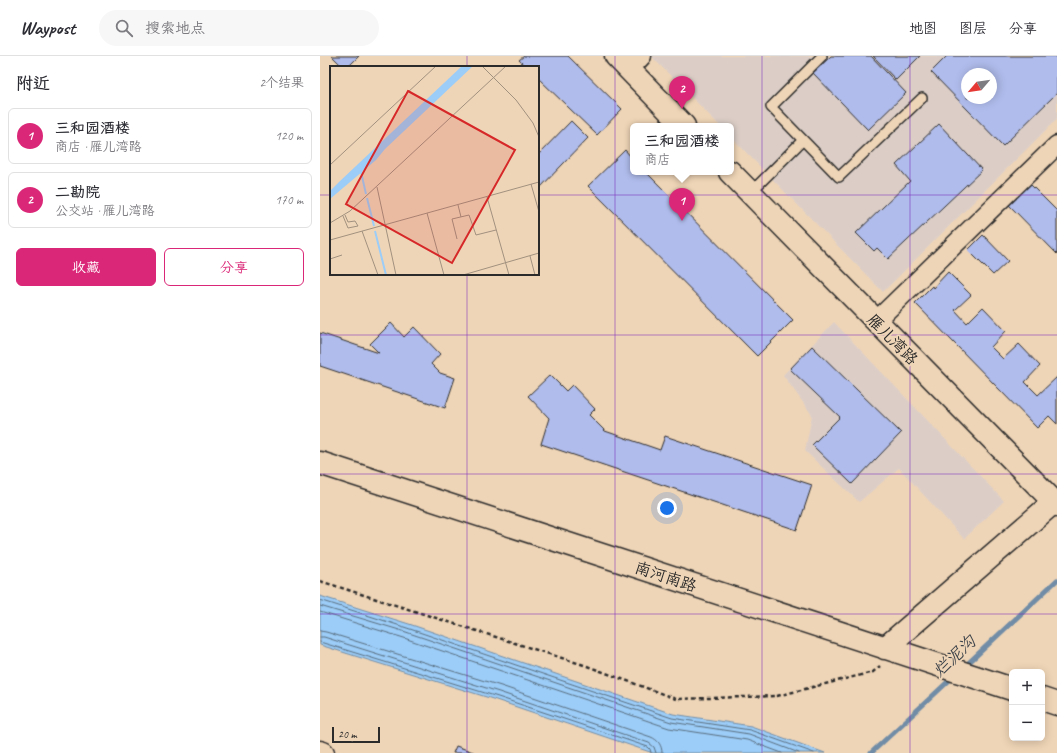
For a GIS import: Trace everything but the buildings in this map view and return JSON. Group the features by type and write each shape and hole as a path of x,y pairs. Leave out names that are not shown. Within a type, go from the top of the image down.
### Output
{"street":[{"path":"629,60 682,123"},
{"path":"876,321 1057,145"},
{"name":"雁儿湾路","path":"733,175 1056,502"},
{"name":"南河南路","path":"320,463 1005,687"},
{"path":"891,650 1056,502"},
{"path":"1045,700 1057,704"}],"lane":[{"path":"822,56 771,107 839,177 922,98"},
{"path":"750,193 803,140"}],"path":[{"path":"320,581 587,666 676,699 777,696 873,672 891,650"}],"shaded area":[{"path":"651,56 1057,56 1057,119 883,292 734,140 734,123 717,123"},
{"path":"834,322 1004,501 964,539 899,468 859,502 805,451 812,415 783,375"}],"water":[{"path":"320,596 409,624 673,714 751,726 825,753 653,753 496,700 320,645"}],"waterway":[{"name":"烂泥沟","path":"963,668 1057,580"},
{"name":"烂泥沟","path":"871,753 954,676"}],"place":[{"name":"二勘院","path":"682,109"},
{"name":"三和园酒楼","path":"682,221"}]}
